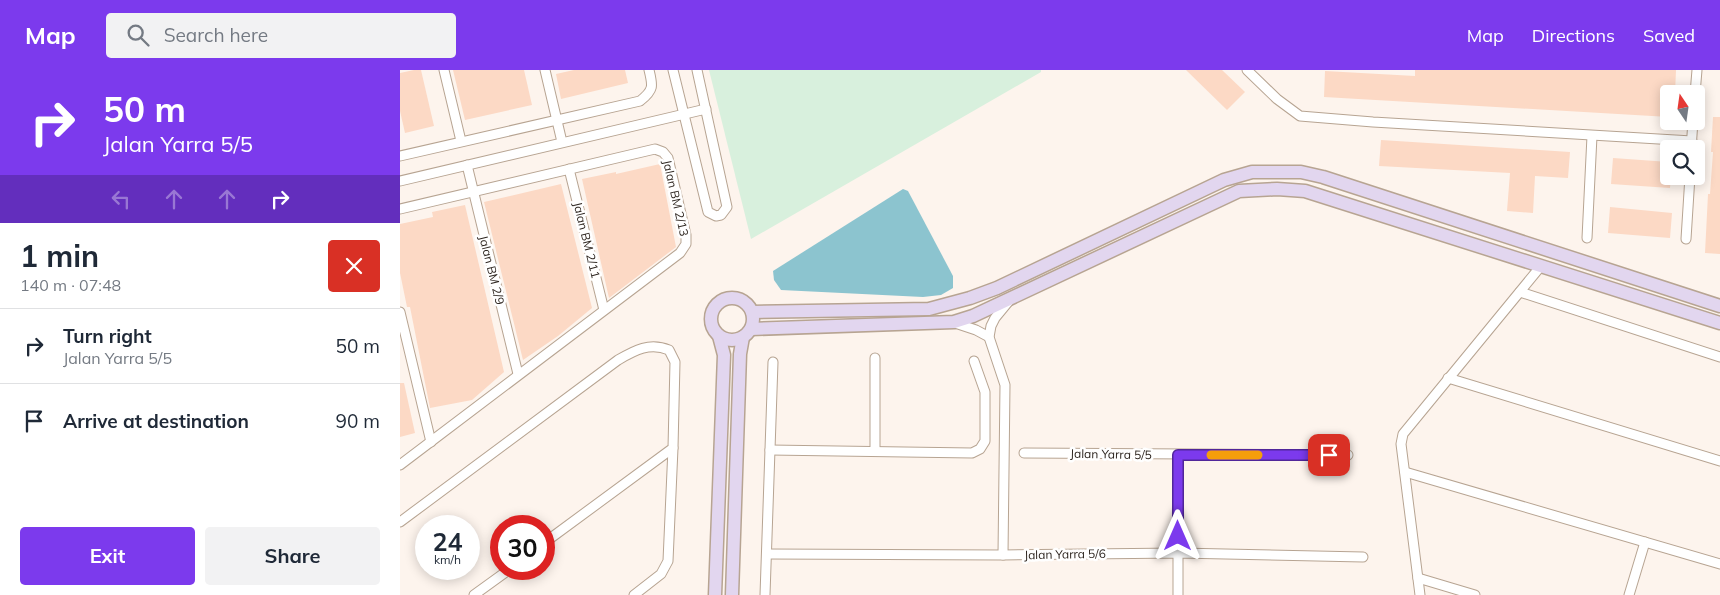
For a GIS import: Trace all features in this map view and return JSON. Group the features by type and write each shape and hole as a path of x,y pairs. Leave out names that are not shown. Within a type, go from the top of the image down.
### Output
{"street":[{"path":"444,70 460,142"},
{"path":"545,70 562,142"},
{"path":"400,156 640,101 650,93 652,84 649,70"},
{"path":"673,70 708,212 711,215 721,215 727,207 697,70"},
{"path":"1247,70 1277,99 1300,116 1660,142"},
{"path":"1696,85 1697,70"},
{"path":"400,181 706,109"},
{"path":"1587,238 1592,136"},
{"name":"Jalan BM 2/13","path":"569,169 655,149 663,152 668,158 686,235 686,244 680,253 604,310"},
{"name":"Jalan BM 2/9","path":"467,165 518,374"},
{"path":"400,209 569,169"},
{"name":"Jalan BM 2/11","path":"569,169 604,310"},
{"path":"753,312 929,309 962,300 997,288 1224,180 1252,172 1301,172 1323,177 1720,306"},
{"path":"1686,239 1689,185"},
{"path":"719,336 731,340 747,333 949,322 973,316 1215,201 1239,191 1277,189 1306,191 1720,324"},
{"path":"1420,595 1401,444 1402,434 1541,266"},
{"path":"1520,292 1720,357"},
{"path":"715,595 724,355 719,336 711,324 710,317 712,310 723,299 730,297 744,300 753,312 754,319 740,354 732,595"},
{"path":"1003,555 1005,385 989,337 995,318 1010,299"},
{"path":"400,464 604,310"},
{"path":"400,312 431,442"},
{"path":"949,322 976,330 989,337"},
{"path":"400,522 618,360 636,349 659,346 669,350 675,362 668,561 661,574 634,595"},
{"path":"874,451 875,358"},
{"path":"770,450 972,452 980,449 985,441 985,392 974,361"},
{"path":"765,595 773,362"},
{"path":"1448,378 1720,461"},
{"path":"555,535 673,448"},
{"name":"Jalan Yarra 5/5","path":"1024,453 1348,455"},
{"path":"1178,455 1178,595"},
{"path":"1405,472 1720,564"},
{"path":"1629,595 1645,542"},
{"name":"Jalan Yarra 5/6","path":"767,554 1003,555 1179,553 1363,557"},
{"path":"1418,578 1475,595"},
{"path":"474,595 495,580"}],"green space":[{"path":"709,70 1041,70 1041,72 751,239"}],"water":[{"path":"903,189 908,191 953,276 953,288 941,295 923,297 781,290 774,280 773,271"}],"building":[{"path":"421,70 434,126 405,133 400,111 400,73"},
{"path":"453,70 524,70 532,105 465,120"},
{"path":"574,70 625,70 628,83 561,99 556,74"},
{"path":"1186,70 1222,70 1245,92 1227,110"},
{"path":"1415,70 1676,70 1675,85 1660,85 1660,116 1324,97 1325,71 1415,76"},
{"path":"1713,117 1720,117 1720,254 1705,253 1708,194 1710,194 1713,152 1711,152"},
{"path":"1381,140 1570,152 1568,178 1535,176 1533,213 1507,211 1510,173 1379,166"},
{"path":"1613,158 1660,161 1660,185 1670,185 1670,188 1611,184"},
{"path":"660,164 676,247 609,298 582,179 616,172 616,174"},
{"path":"561,184 592,308 558,336 523,360 484,202"},
{"path":"465,205 504,372 472,400 430,408 410,307 407,307 400,273 400,224 433,217 432,212"},
{"path":"1610,207 1672,213 1670,238 1608,233"},
{"path":"400,383 404,383 415,433 400,437"}],"slow traffic":[{"path":"1211,455 1258,455"}],"route":[{"path":"1178,536 1178,455 1329,455"}]}
